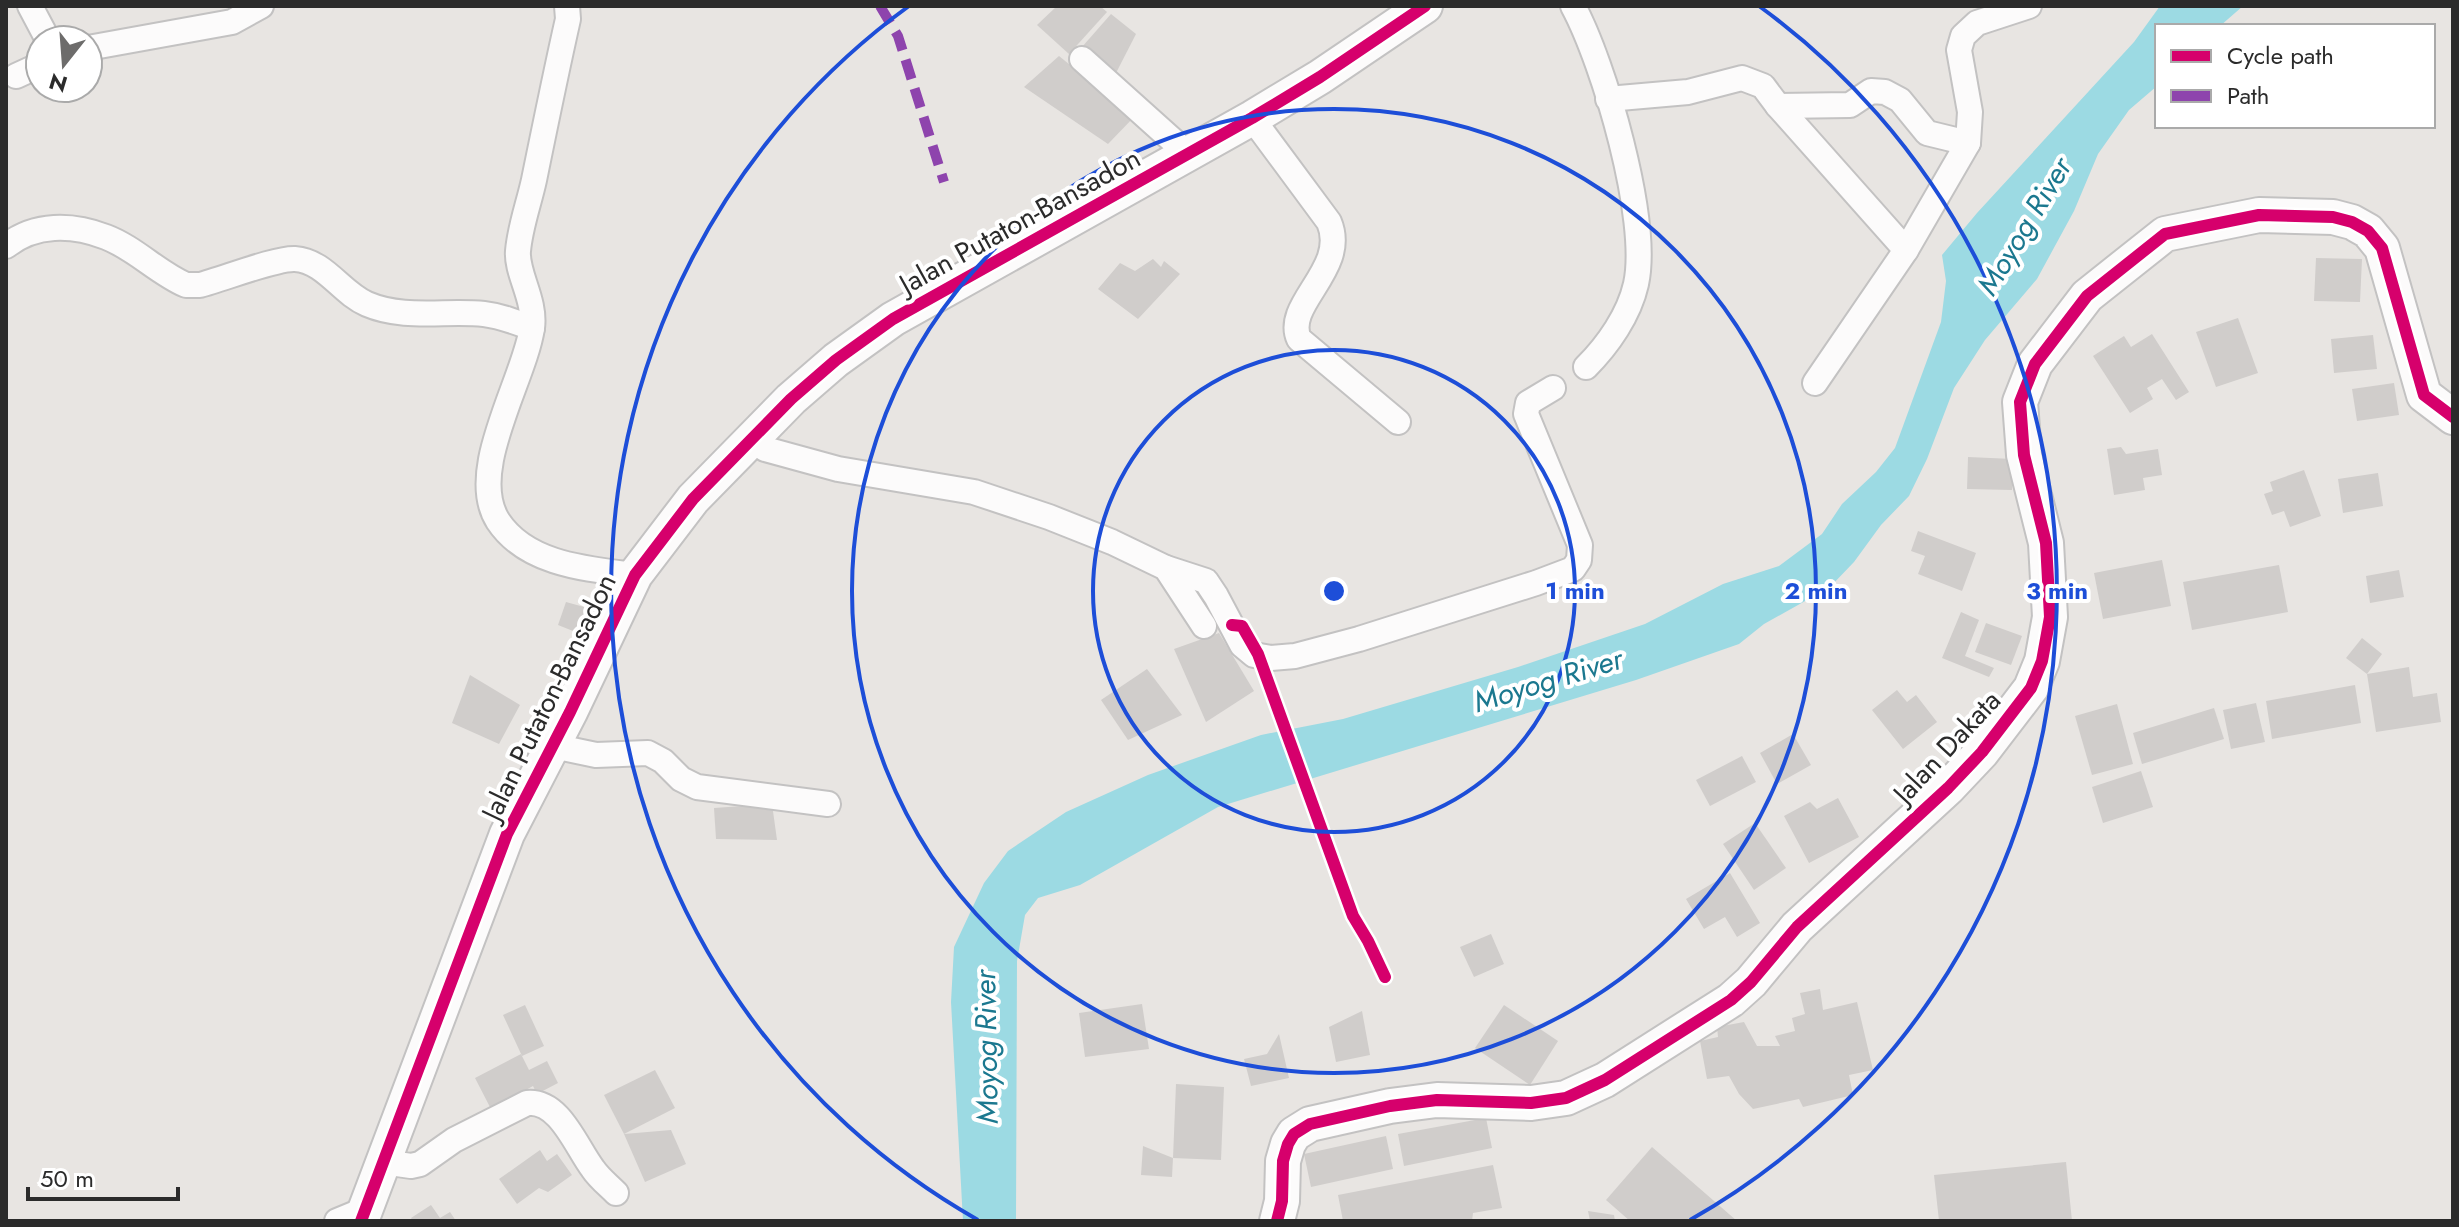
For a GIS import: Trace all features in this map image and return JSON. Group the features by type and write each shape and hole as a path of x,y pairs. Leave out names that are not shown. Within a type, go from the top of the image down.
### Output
{"street":[{"path":"104,45 232,22 261,6"},
{"path":"567,6 568,19 518,253 530,297 532,328 495,444 488,485 490,503 498,521 513,537 541,555 583,568 635,575"},
{"path":"1573,6 1585,28 1608,99 1636,210 1639,243 1636,285 1617,327 1604,348 1586,367"},
{"path":"1815,383 1906,250 1968,143 1970,112 1959,50 1963,36 1977,23 2029,6"},
{"name":"Jalan Putaton-Bansadon","path":"354,1217 383,1162 507,834 635,575 693,499 791,399 836,360 893,319 1252,118 1406,12"},
{"path":"1082,59 1189,155"},
{"path":"16,76 24,72"},
{"path":"1608,99 1688,92 1742,78 1763,86 1906,250"},
{"path":"1778,106 1850,105 1871,91 1885,92 1900,100 1927,133 1968,143"},
{"path":"1252,118 1333,231 1334,241 1327,267 1296,321 1299,339 1398,422"},
{"name":"Jalan Dakata","path":"1277,1221 1282,1201 1283,1161 1288,1144 1294,1134 1310,1124 1390,1106 1429,1101 1531,1103 1566,1098 1605,1080 1731,1000 1751,982 1797,927 1948,788 1982,752 2031,688 2042,661 2049,628 2046,543 2024,455 2020,402 2035,364 2087,296 2165,234 2259,215 2283,214 2333,217 2352,222 2368,231 2382,248 2424,395 2453,417"},
{"path":"6,246 20,235 42,228 67,228 107,238 186,285 200,285 281,261 299,259 319,268 351,296 368,305 425,314 483,314 532,328"},
{"path":"752,440 765,449 838,469 974,492 1062,522 1166,568 1206,581 1242,645 1254,655 1271,658 1295,656 1359,639 1573,569 1579,560 1580,545 1526,414 1528,403 1553,388"},
{"path":"1166,568 1204,626"},
{"path":"553,746 596,755 648,753 663,761 681,779 697,787 828,804"},
{"path":"383,1162 411,1166 420,1164 454,1140 527,1103 538,1102 550,1109 570,1133 594,1171 616,1193"}],"water":[{"name":"Moyog River","path":"2160,6 2243,6 2222,24 2155,24 2155,88 2129,110 2098,154 2074,211 2037,279 1985,340 1954,388 1909,496 1830,587 1764,624 1739,644 1636,680 1218,807 1080,885 1038,898 1025,915 1017,961 1016,1221 963,1221 951,1002 954,947 984,883 1008,851 1066,812 1148,775 1261,735 1343,719 1518,667 1645,624 1723,584 1779,566 1822,534 1842,504 1876,472 1895,448 1941,322 1946,281 1942,255 2134,42"}],"building":[{"path":"1057,6 1100,6 1107,12 1069,54 1037,25"},
{"path":"1111,14 1136,34 1116,73 1102,68 1082,47"},
{"path":"1059,56 1134,117 1108,144 1024,87"},
{"path":"2316,258 2362,259 2360,302 2314,301"},
{"path":"1153,259 1161,267 1164,261 1180,274 1138,319 1098,289 1120,263 1135,271"},
{"path":"2238,318 2258,373 2216,387 2196,332"},
{"path":"2152,334 2189,392 2176,400 2162,379 2147,388 2153,399 2130,413 2093,356 2124,336 2131,347"},
{"path":"2373,335 2377,369 2334,373 2331,339"},
{"path":"2394,383 2399,415 2357,421 2352,389"},
{"path":"2121,447 2126,454 2158,449 2162,475 2143,478 2145,490 2114,495 2107,449"},
{"path":"1968,457 2013,459 2012,490 1967,489"},
{"path":"2304,470 2321,516 2290,527 2284,511 2272,515 2264,494 2273,491 2270,482"},
{"path":"2378,473 2383,506 2343,513 2338,479"},
{"path":"1918,531 1976,553 1962,591 1918,574 1925,556 1911,551"},
{"path":"2162,560 2171,606 2103,619 2094,573"},
{"path":"2279,565 2288,612 2192,630 2183,582"},
{"path":"2399,570 2404,597 2370,603 2366,576"},
{"path":"566,602 595,610 583,635 558,625"},
{"path":"1961,612 1979,620 1965,656 1994,668 1989,677 1942,658"},
{"path":"1986,623 2022,636 2011,665 1975,652"},
{"path":"1219,633 1254,691 1206,722 1174,649"},
{"path":"2362,638 2382,654 2367,674 2346,658"},
{"path":"2409,667 2413,697 2437,693 2441,722 2376,732 2367,674"},
{"path":"1147,669 1182,715 1128,740 1101,700"},
{"path":"470,675 520,705 499,744 452,723"},
{"path":"2355,685 2361,723 2272,739 2266,701"},
{"path":"1897,690 1907,702 1916,695 1937,722 1903,749 1872,710"},
{"path":"2256,703 2265,742 2231,749 2223,710"},
{"path":"2117,704 2133,764 2092,775 2075,716"},
{"path":"2214,708 2224,739 2142,764 2133,733"},
{"path":"1793,734 1811,765 1777,784 1760,753"},
{"path":"1742,756 1756,782 1710,806 1696,780"},
{"path":"2141,771 2153,807 2103,823 2092,787"},
{"path":"1838,798 1859,837 1809,863 1784,816 1810,802 1817,809"},
{"path":"772,804 777,840 716,839 714,808"},
{"path":"1755,823 1786,868 1754,890 1723,844"},
{"path":"1730,873 1760,923 1737,937 1725,917 1704,929 1686,899"},
{"path":"1491,934 1504,964 1474,977 1460,947"},
{"path":"1820,989 1823,1010 1857,1002 1873,1070 1849,1075 1853,1095 1803,1107 1799,1099 1753,1109 1739,1094 1729,1076 1707,1079 1700,1041 1718,1037 1717,1027 1744,1022 1757,1046 1780,1046 1775,1036 1795,1031 1792,1018 1805,1014 1800,993"},
{"path":"1142,1004 1149,1049 1085,1057 1079,1013"},
{"path":"525,1005 544,1046 522,1056 503,1015"},
{"path":"1504,1005 1558,1041 1530,1085 1475,1048"},
{"path":"1362,1011 1370,1055 1336,1062 1329,1027"},
{"path":"1279,1034 1289,1078 1251,1086 1244,1059 1267,1054"},
{"path":"521,1054 529,1070 547,1061 558,1083 537,1094 533,1086 491,1109 475,1078"},
{"path":"655,1070 675,1108 624,1134 604,1095"},
{"path":"1176,1084 1224,1087 1221,1160 1173,1158"},
{"path":"1486,1118 1492,1148 1404,1166 1398,1134"},
{"path":"671,1130 686,1164 645,1182 624,1134"},
{"path":"1386,1136 1393,1169 1311,1187 1304,1154"},
{"path":"1143,1146 1173,1158 1172,1177 1141,1175"},
{"path":"1652,1147 1737,1221 1630,1221 1606,1200"},
{"path":"540,1150 547,1161 557,1154 572,1175 548,1192 539,1188 517,1204 499,1179"},
{"path":"2066,1162 2072,1221 1939,1221 1934,1175"},
{"path":"1493,1165 1502,1208 1473,1213 1472,1221 1343,1221 1338,1195"},
{"path":"431,1205 440,1218 450,1212 456,1221 413,1221 411,1218"},
{"path":"1588,1211 1614,1215 1615,1221 1590,1221"}],"marked path":[{"path":"880,6 898,36 944,182"}],"cycle path":[{"path":"361,1221 507,834 570,712 635,575 693,499 791,399 836,360 893,319 1252,118 1320,77 1425,6"},
{"path":"1277,1221 1282,1201 1283,1161 1288,1144 1294,1134 1310,1124 1390,1106 1437,1100 1531,1103 1566,1098 1605,1080 1731,1000 1751,982 1797,927 1948,788 1982,752 2031,688 2042,661 2050,617 2046,543 2024,455 2020,402 2035,364 2087,296 2165,234 2259,215 2333,217 2352,222 2368,231 2382,248 2424,395 2453,417"},
{"path":"1232,625 1242,626 1258,654 1353,916 1385,977"}]}
